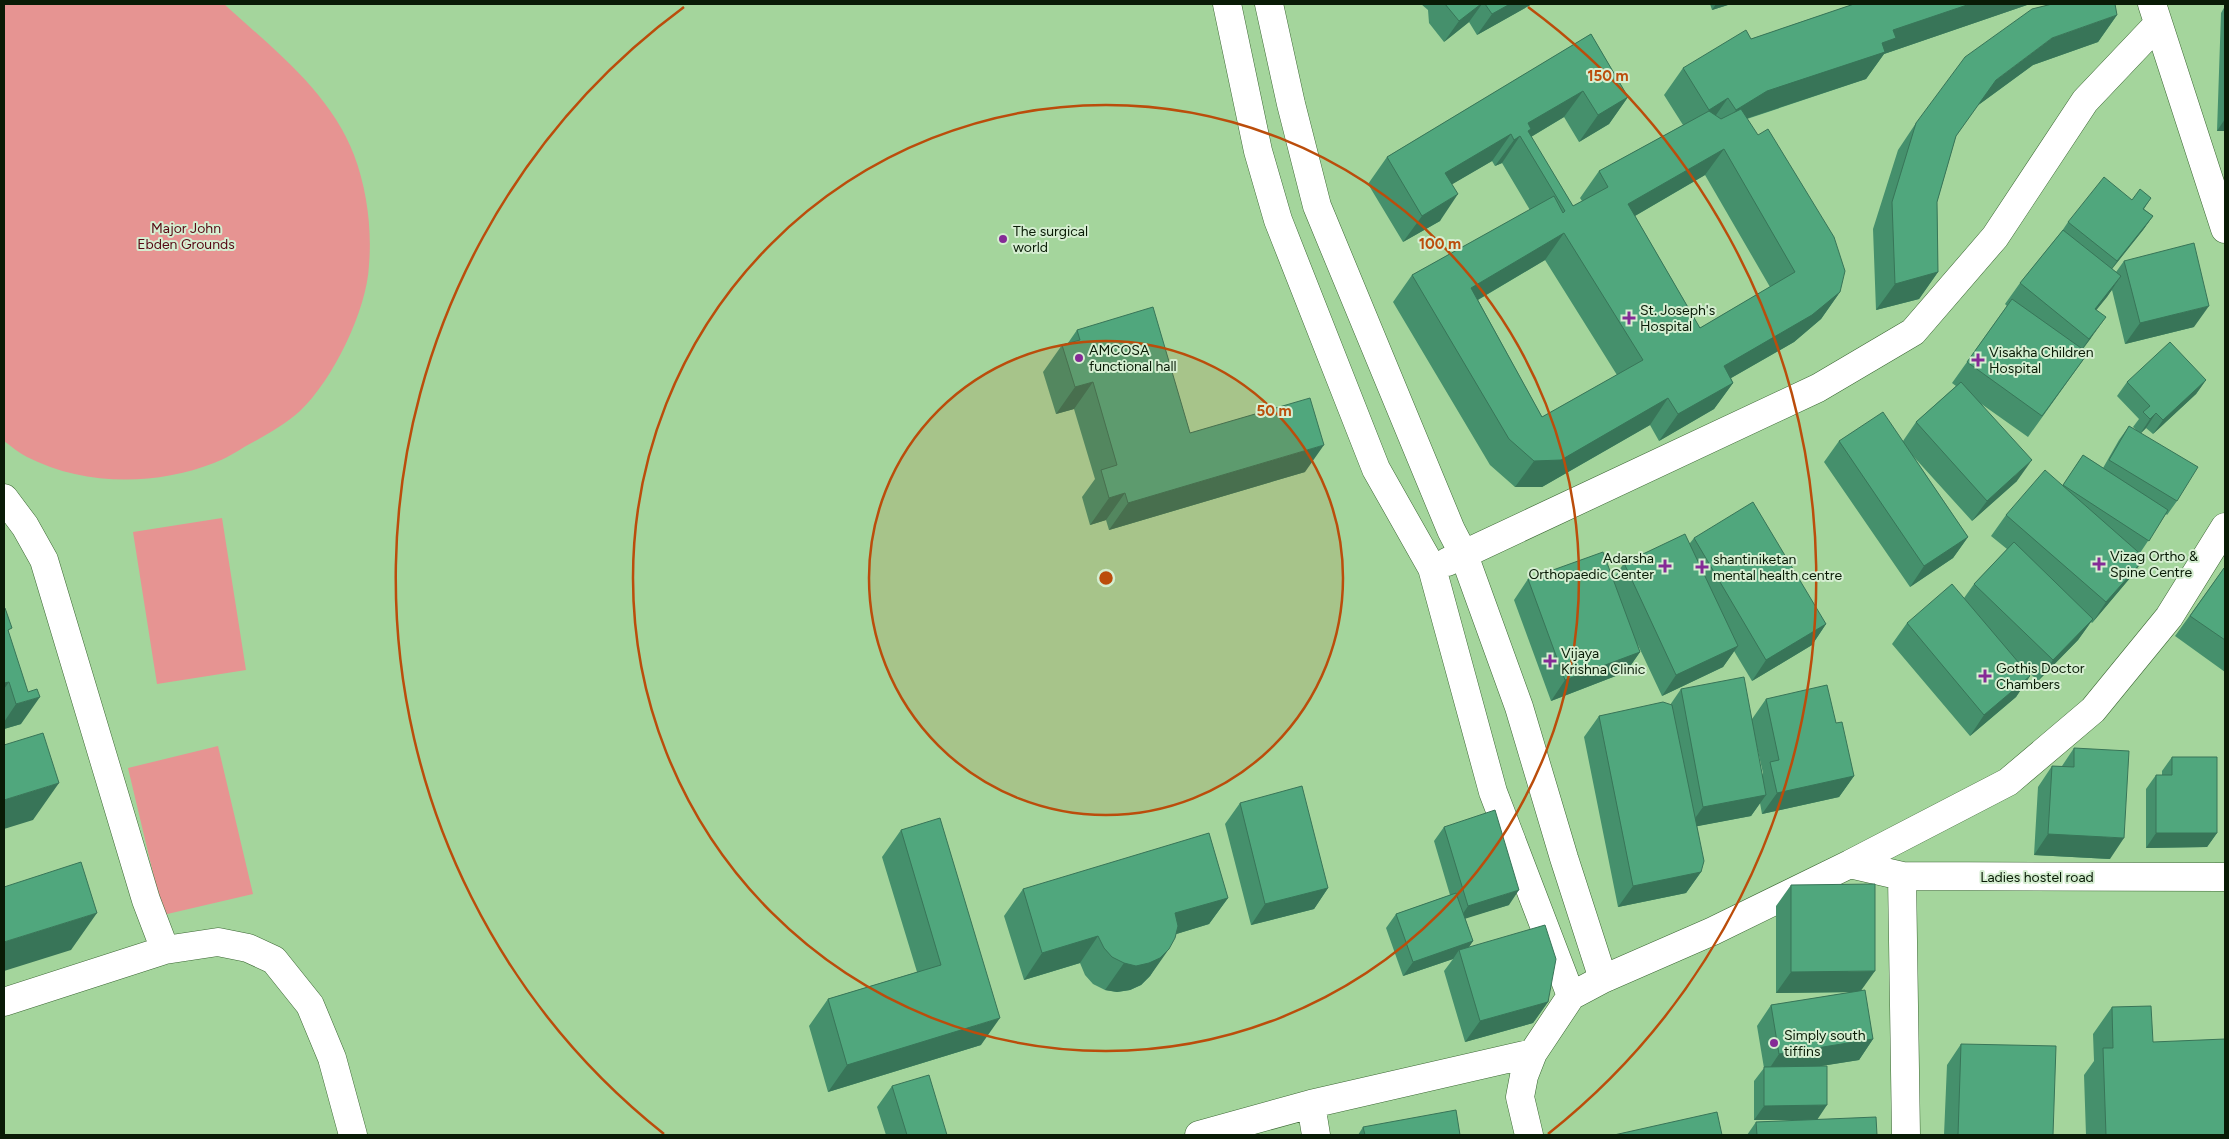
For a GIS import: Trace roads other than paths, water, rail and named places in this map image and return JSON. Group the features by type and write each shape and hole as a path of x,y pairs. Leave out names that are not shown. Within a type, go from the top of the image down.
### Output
{"street":[{"path":"1227,4 1258,151 1278,220 1376,469 1432,568 1493,792 1571,996"},
{"path":"1269,4 1291,104 1317,206 1451,530 1464,555 1519,707 1564,858 1603,979"},
{"path":"1432,568 1464,555 1818,388 1914,332 1995,237 2085,101 2155,14"},
{"path":"2155,14 2225,229"},
{"path":"1278,220 1317,206"},
{"path":"4,498 24,526 44,560 146,900 165,950"},
{"path":"1529,1135 1520,1097 1524,1076 1533,1053 1571,996 1603,979 1714,931 1850,864 2008,782 2094,710 2169,616 2225,526"},
{"name":"Ladies hostel road","path":"1850,864 1902,876 2225,877"},
{"path":"1902,876 1906,1135"},
{"path":"4,1002 165,950 218,942 248,948 274,960 310,1005 332,1058 353,1135"},
{"path":"1199,1135 1311,1104 1533,1053"},
{"path":"1311,1104 1316,1135"}],"place":[{"name":"The surgical world","path":"1003,239"},
{"name":"St. Joseph's Hospital","path":"1629,318"},
{"name":"AMCOSA functional hall","path":"1079,358"},
{"name":"Visakha Children Hospital","path":"1978,360"},
{"name":"Vizag Ortho & Spine Centre","path":"2099,564"},
{"name":"Adarsha Orthopaedic Center","path":"1665,566"},
{"name":"shantiniketan mental health centre","path":"1702,567"},
{"name":"Vijaya Krishna Clinic","path":"1550,661"},
{"name":"Gothis Doctor Chambers","path":"1985,676"},
{"name":"Simply south tiffins","path":"1774,1043"}],"park label":[{"name":"Major John Ebden Grounds","path":"186,236"}]}
